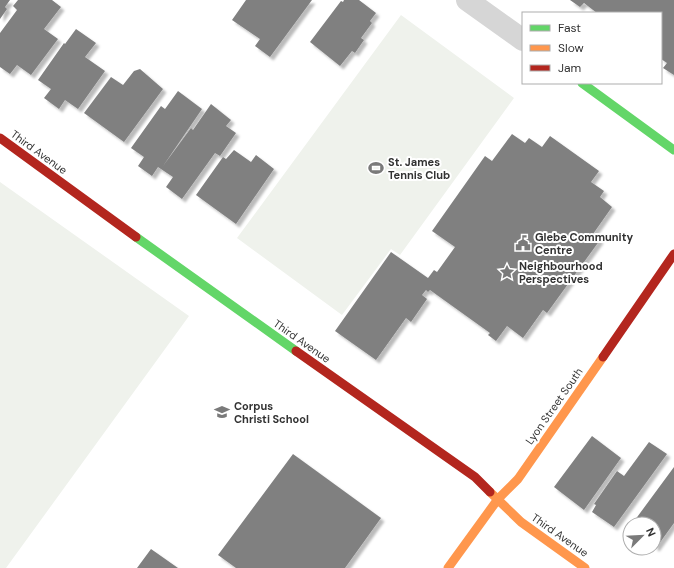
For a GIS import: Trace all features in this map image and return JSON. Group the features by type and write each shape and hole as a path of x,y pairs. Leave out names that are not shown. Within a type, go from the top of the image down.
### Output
{"street":[{"path":"467,0 522,39"},
{"path":"583,84 674,150"},
{"name":"Third Avenue","path":"0,138 207,289 475,477 521,522 585,568"},
{"name":"Lyon Street South","path":"448,568 498,499 518,479 674,254"}],"shaded area":[{"name":"St. James Tennis Club","path":"401,15 514,98 400,255 391,249 342,315 237,238"},
{"path":"0,182 189,316 6,568 0,568"}],"building":[{"path":"0,0 10,0 5,7 7,9 0,19"},
{"path":"18,0 52,0 61,7 44,29 58,39 31,75 17,65 10,74 0,67 0,33 17,10 13,6"},
{"path":"246,0 312,0 270,57 255,46 260,39 232,20"},
{"path":"344,0 359,0 376,13 370,21 372,23 361,38 364,40 355,53 352,51 340,66 310,42 341,1 343,2"},
{"path":"570,0 674,0 674,75 663,68 667,63 662,60 662,12 596,12 584,3 580,7"},
{"path":"76,29 96,43 85,57 105,71 78,109 65,100 59,109 44,98 51,89 38,80 64,43 65,44"},
{"path":"140,69 163,89 124,142 84,113 111,77 123,85 134,71"},
{"path":"178,91 202,109 163,166 191,128 193,130 211,104 231,120 226,126 236,133 220,156 215,153 182,199 166,187 173,177 158,167 152,176 138,166 144,157 131,148 161,106 165,109"},
{"name":"Glebe Community Centre","path":"512,134 525,143 529,138 542,147 550,136 599,171 591,182 604,191 600,197 612,207 593,234 600,240 547,313 543,310 523,338 507,326 496,341 488,335 490,333 430,290 428,292 426,290 422,295 427,299 411,322 406,318 376,360 335,331 391,252 428,278 434,270 437,272 455,247 432,231 485,156 492,161"},
{"path":"234,150 251,162 256,155 274,169 236,224 196,195 223,157 226,159"},
{"path":"592,436 621,458 584,510 554,487"},
{"path":"649,442 667,454 614,527 592,512 596,505 594,504 617,471 624,476"},
{"path":"293,454 381,518 345,568 236,568 218,555"},
{"path":"674,467 674,523 662,540 662,516 638,516"},
{"path":"151,549 178,568 137,568"}],"traffic: fast":[{"path":"583,84 674,150"},
{"path":"136,237 296,351"}],"traffic: slow":[{"path":"448,568 498,499 518,479 603,357"},
{"path":"490,492 521,522 585,568"}],"traffic: jam":[{"path":"0,138 136,237"},
{"path":"603,357 674,254"},
{"path":"296,351 475,477 490,492"}],"place":[{"name":"St. James Tennis Club","path":"376,168"},
{"name":"Glebe Community Centre","path":"523,243"},
{"name":"Neighbourhood Perspectives","path":"507,272"},
{"name":"Corpus Christi School","path":"222,412"}]}
